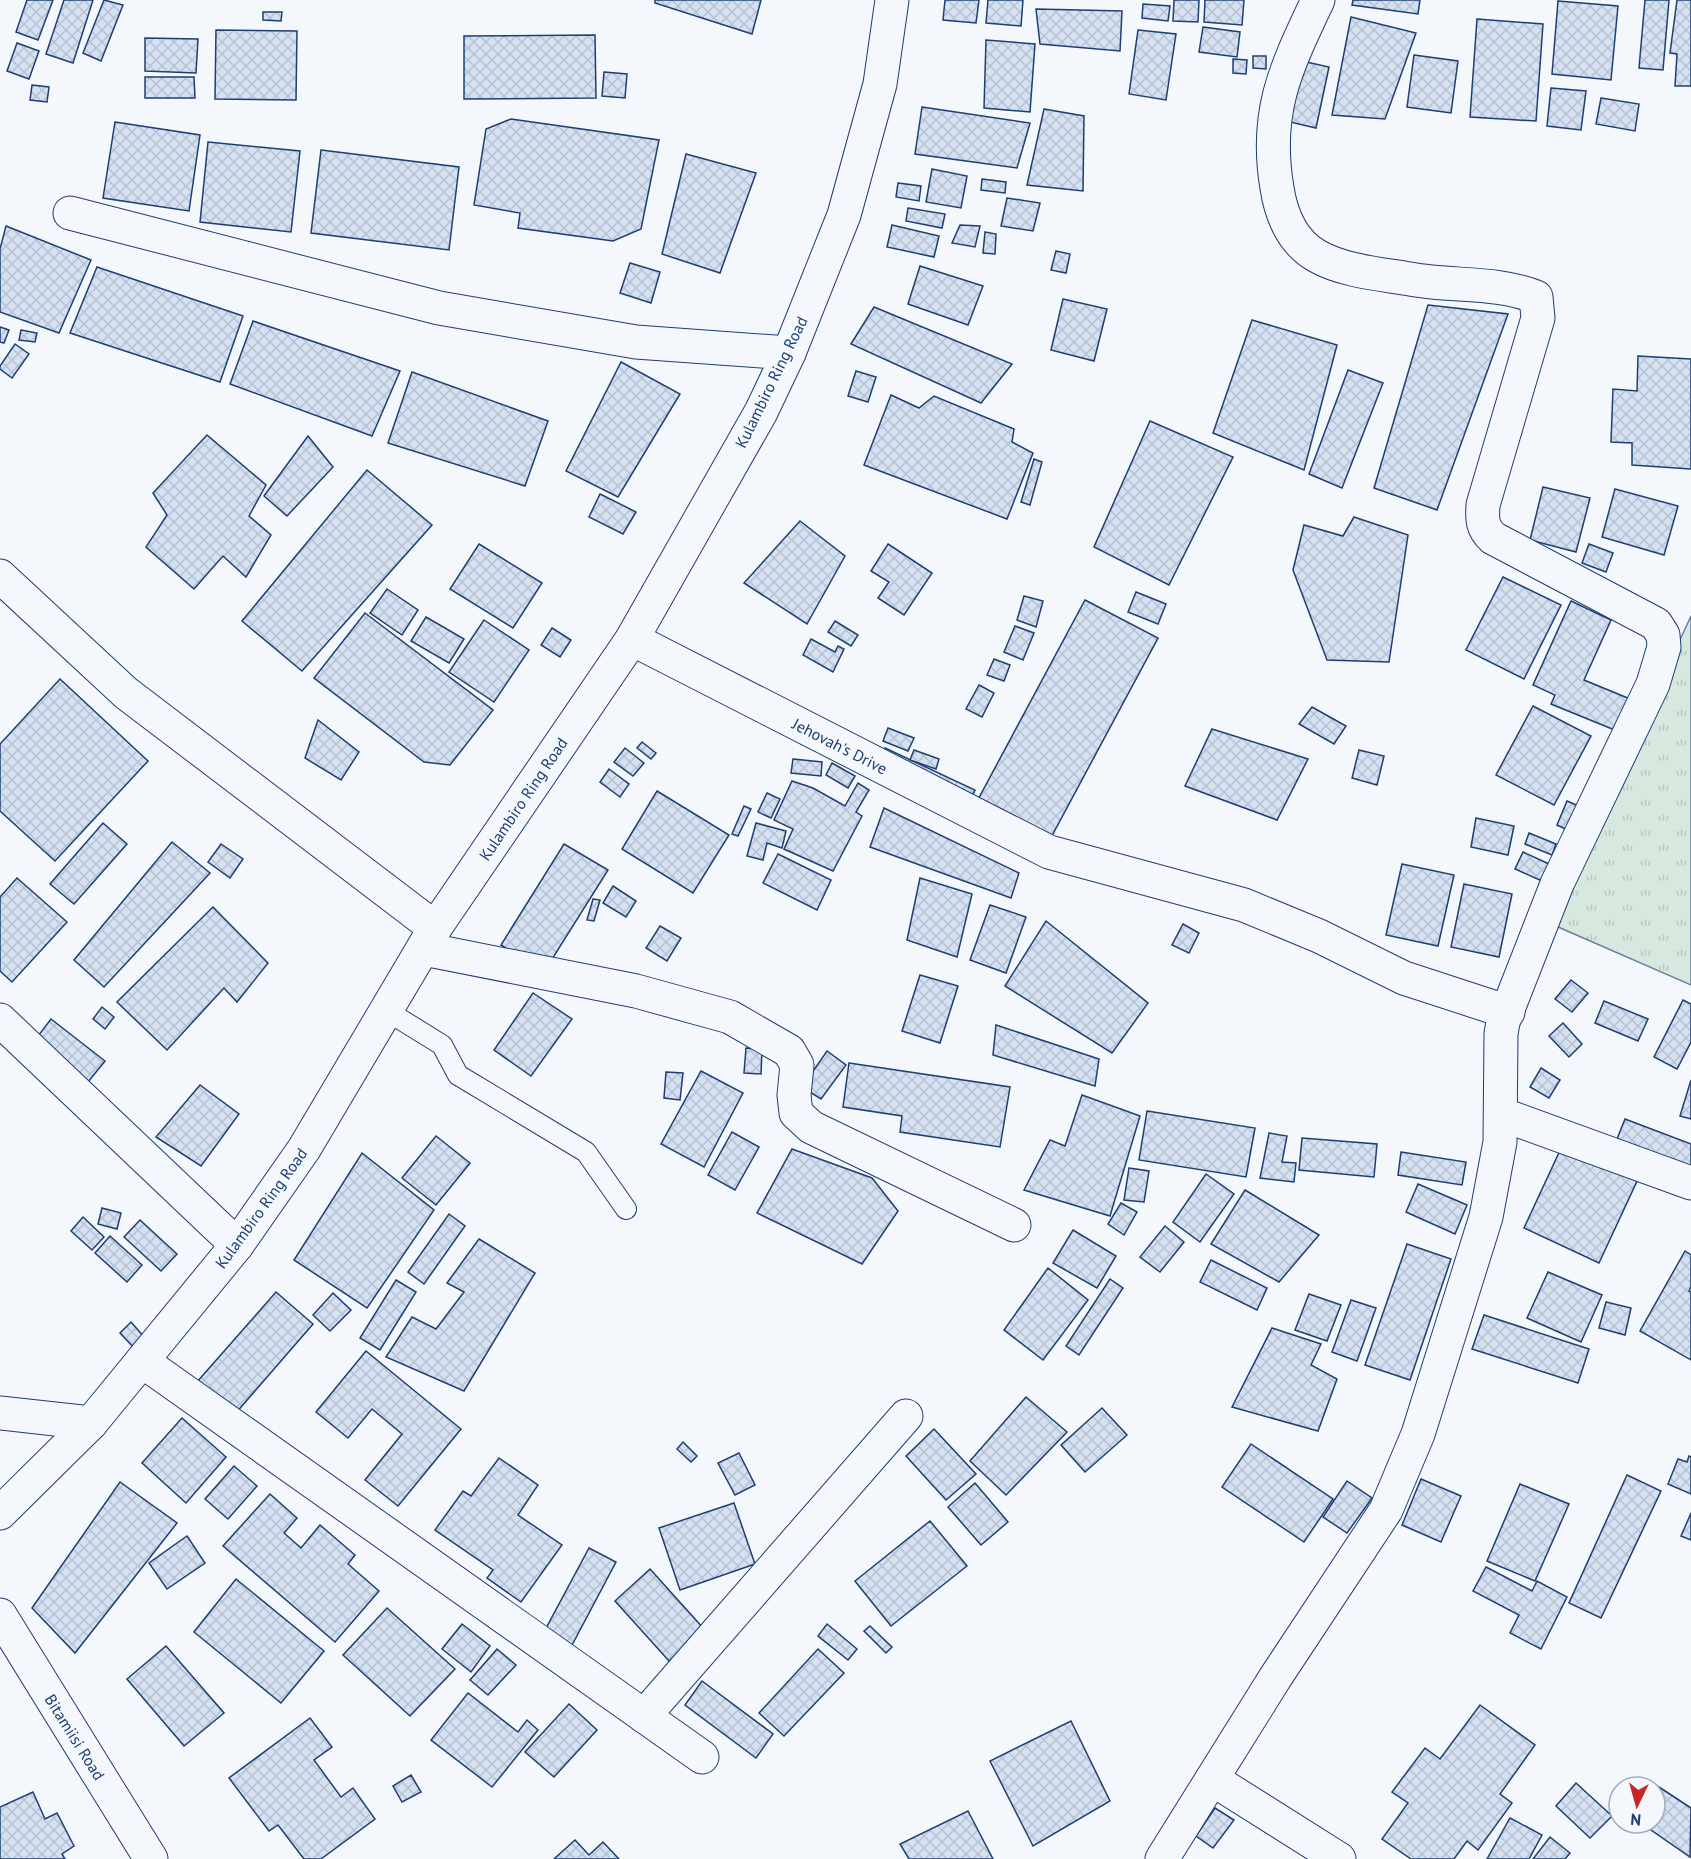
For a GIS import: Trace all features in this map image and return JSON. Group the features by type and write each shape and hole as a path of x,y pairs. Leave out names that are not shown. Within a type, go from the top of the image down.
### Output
{"street":[{"name":"Kulambiro Ring Road","path":"0,1514 91,1423 237,1245 304,1149 430,939 632,639 761,412 789,353 844,214 880,84 892,0"},
{"path":"1162,1859 1386,1510 1418,1434 1486,1216 1500,1142 1501,1034 1557,884 1662,661 1663,634 1656,624 1493,538 1486,532 1482,521 1483,505 1538,318 1536,297 1515,289 1412,280 1332,263 1315,255 1298,241 1281,210 1272,160 1272,127 1287,65 1318,0"},
{"path":"70,213 439,308 636,342 789,353"},
{"path":"0,576 126,693 430,939 730,1017 789,1051 797,1065 794,1095 796,1113 811,1127 1014,1225"},
{"name":"Jehovah's Drive","path":"632,639 1049,852 1244,905 1318,936 1404,978 1508,1012"},
{"path":"0,1020 237,1245"},
{"path":"1501,1114 1691,1183"},
{"path":"142,1361 702,1757"},
{"path":"0,1413 91,1423"},
{"path":"644,1716 906,1416"},
{"name":"Bitamiisi Road","path":"0,1615 151,1859"},
{"path":"1212,1779 1339,1859"}],"lane":[{"path":"387,1011 442,1045 458,1075 586,1152 626,1209"}],"green space":[{"path":"1691,616 1691,985 1549,923"}],"building":[{"path":"27,0 53,0 38,40 16,32"},
{"path":"64,0 93,0 73,63 46,54"},
{"path":"104,0 123,5 101,61 83,53"},
{"path":"655,0 761,0 752,34 655,3"},
{"path":"945,0 979,0 976,23 943,20"},
{"path":"988,0 1023,0 1021,26 986,23"},
{"path":"1174,0 1199,0 1198,22 1173,21"},
{"path":"1205,0 1244,0 1242,25 1204,22"},
{"path":"1353,0 1420,0 1418,14 1352,5"},
{"path":"1645,0 1669,0 1663,70 1639,68"},
{"path":"1677,0 1691,0 1691,86 1675,86 1677,54 1670,53"},
{"path":"1558,1 1618,6 1611,80 1552,74"},
{"path":"1143,4 1170,6 1168,21 1142,18"},
{"path":"1036,9 1122,11 1120,51 1040,44"},
{"path":"263,12 282,12 281,21 263,20"},
{"path":"1351,17 1416,33 1385,119 1332,115"},
{"path":"1477,19 1543,24 1536,121 1470,117"},
{"path":"1203,27 1240,32 1237,57 1199,52"},
{"path":"216,30 297,31 296,100 215,99"},
{"path":"1138,30 1176,34 1166,100 1129,94"},
{"path":"595,35 596,98 464,99 464,36"},
{"path":"145,38 198,39 196,73 145,71"},
{"path":"986,40 1035,44 1030,112 984,108"},
{"path":"17,43 39,51 29,79 7,71"},
{"path":"1414,55 1458,61 1451,113 1407,107"},
{"path":"1253,56 1266,56 1266,69 1253,68"},
{"path":"1233,59 1247,60 1246,74 1233,73"},
{"path":"1302,61 1329,67 1316,128 1290,122"},
{"path":"604,72 627,74 625,98 602,96"},
{"path":"145,77 194,77 195,98 145,98"},
{"path":"32,85 49,87 47,102 30,100"},
{"path":"1551,88 1586,91 1581,130 1547,126"},
{"path":"1601,98 1639,104 1635,131 1596,124"},
{"path":"922,107 1030,123 1017,168 915,154"},
{"path":"1044,109 1084,116 1083,191 1027,185"},
{"path":"511,119 659,140 641,229 613,241 518,228 520,213 474,205 486,129"},
{"path":"115,122 200,135 189,211 103,198"},
{"path":"208,142 300,151 291,232 200,222"},
{"path":"321,150 459,167 449,250 311,233"},
{"path":"686,154 756,173 720,273 662,254"},
{"path":"932,169 967,176 961,208 926,202"},
{"path":"982,179 1006,182 1005,193 981,190"},
{"path":"898,183 921,186 919,201 896,197"},
{"path":"1007,198 1040,203 1033,231 1001,226"},
{"path":"908,208 945,214 942,228 906,221"},
{"path":"892,225 939,236 934,257 887,247"},
{"path":"960,225 980,226 975,247 952,243"},
{"path":"6,226 91,260 59,333 0,312 0,249"},
{"path":"985,232 996,234 995,254 983,253"},
{"path":"1056,251 1070,254 1066,273 1051,270"},
{"path":"630,263 660,272 651,303 620,293"},
{"path":"920,266 983,286 968,325 908,304"},
{"path":"97,267 243,316 220,382 70,333"},
{"path":"1063,299 1107,309 1094,361 1051,350"},
{"path":"1428,305 1508,314 1437,510 1374,488"},
{"path":"874,307 1012,364 981,403 851,344"},
{"path":"1252,320 1337,345 1304,470 1213,433"},
{"path":"253,321 400,371 372,436 230,384"},
{"path":"0,327 9,330 4,343 0,342"},
{"path":"21,330 37,333 35,342 19,340"},
{"path":"15,344 29,354 12,378 0,369 0,366"},
{"path":"1638,356 1691,359 1691,469 1632,465 1632,443 1611,442 1613,389 1637,391"},
{"path":"621,362 680,394 618,497 566,471"},
{"path":"1348,370 1383,383 1342,488 1309,474"},
{"path":"856,371 876,377 868,402 848,396"},
{"path":"412,372 548,421 525,486 388,443"},
{"path":"891,395 919,408 934,396 1014,429 1012,442 1033,453 1007,519 864,465"},
{"path":"1150,421 1233,457 1169,585 1094,547"},
{"path":"207,435 266,485 249,516 271,535 246,577 223,556 194,589 146,547 167,515 153,493"},
{"path":"308,436 333,467 287,516 264,496"},
{"path":"1034,459 1042,462 1030,505 1021,502"},
{"path":"367,470 432,525 302,671 242,621"},
{"path":"1543,487 1590,498 1576,552 1530,540"},
{"path":"1615,489 1678,506 1664,555 1602,537"},
{"path":"600,494 636,512 623,534 589,517"},
{"path":"1354,517 1408,535 1389,662 1327,660 1293,570 1304,525 1343,536"},
{"path":"800,521 845,556 807,624 744,583"},
{"path":"479,544 542,583 513,628 450,589"},
{"path":"888,544 932,573 904,615 878,598 889,582 871,571"},
{"path":"1589,544 1613,553 1606,572 1582,563"},
{"path":"1503,577 1561,605 1524,679 1466,650"},
{"path":"387,589 418,610 402,635 370,613"},
{"path":"1136,592 1166,604 1158,624 1128,612"},
{"path":"1024,596 1043,601 1036,627 1017,620"},
{"path":"1085,600 1158,638 1047,845 974,807"},
{"path":"1571,601 1611,620 1584,680 1635,701 1622,733 1551,704 1555,695 1533,685"},
{"path":"365,613 493,710 450,765 424,762 314,678"},
{"path":"426,617 464,639 449,663 411,641"},
{"path":"484,620 529,650 494,702 449,672"},
{"path":"835,621 858,635 851,646 828,632"},
{"path":"1015,626 1034,633 1023,660 1004,652"},
{"path":"552,628 571,640 560,657 541,645"},
{"path":"811,639 835,652 838,646 844,649 833,672 803,655"},
{"path":"994,659 1010,665 1004,681 987,675"},
{"path":"60,679 148,761 55,861 0,811 0,744"},
{"path":"979,685 994,693 982,717 966,709"},
{"path":"1533,706 1591,736 1554,805 1496,775"},
{"path":"1312,707 1346,726 1334,744 1299,724"},
{"path":"318,720 359,752 341,780 305,758"},
{"path":"888,728 914,738 908,751 883,741"},
{"path":"1212,729 1308,759 1277,820 1185,786"},
{"path":"642,742 656,753 651,759 637,748"},
{"path":"625,748 644,763 633,776 614,762"},
{"path":"885,748 975,790 969,804 879,763"},
{"path":"914,750 939,759 936,769 910,760"},
{"path":"1359,750 1384,756 1377,785 1352,778"},
{"path":"793,759 822,762 821,776 791,773"},
{"path":"832,763 855,776 848,788 826,775"},
{"path":"609,769 629,784 620,797 600,782"},
{"path":"792,781 813,788 845,806 858,783 869,790 856,812 862,816 833,871 784,849 793,829 774,820"},
{"path":"657,791 729,835 693,893 622,849"},
{"path":"767,793 780,799 771,818 758,812"},
{"path":"1567,801 1581,807 1570,831 1557,825"},
{"path":"744,806 751,809 738,836 732,834"},
{"path":"884,808 1019,873 1011,898 870,847"},
{"path":"1476,818 1514,826 1508,855 1471,847"},
{"path":"103,823 127,844 74,904 50,884"},
{"path":"756,823 786,831 782,848 767,843 763,860 747,856"},
{"path":"1529,833 1556,844 1552,855 1525,844"},
{"path":"172,842 210,873 104,987 74,960"},
{"path":"221,844 243,859 230,878 208,862"},
{"path":"564,844 608,870 544,972 501,945"},
{"path":"1523,852 1549,864 1542,881 1515,869"},
{"path":"778,854 831,880 817,910 763,883"},
{"path":"1402,864 1454,875 1438,946 1386,935"},
{"path":"17,878 67,922 12,982 0,971 0,897"},
{"path":"920,878 972,894 957,957 907,940"},
{"path":"1464,884 1512,894 1499,957 1451,947"},
{"path":"613,886 636,901 626,917 603,903"},
{"path":"593,899 600,900 594,921 587,920"},
{"path":"990,905 1026,917 1006,973 970,960"},
{"path":"213,907 268,963 237,1002 224,988 167,1050 117,1002"},
{"path":"1046,921 1148,1003 1112,1053 1005,986"},
{"path":"1183,924 1199,933 1189,953 1172,945"},
{"path":"660,926 681,938 667,961 646,948"},
{"path":"920,975 958,986 940,1043 902,1031"},
{"path":"1571,980 1588,993 1572,1012 1555,999"},
{"path":"533,993 572,1019 531,1076 494,1050"},
{"path":"1683,1000 1691,1004 1691,1042 1677,1069 1654,1057"},
{"path":"1604,1001 1648,1019 1638,1041 1595,1023"},
{"path":"102,1007 114,1017 105,1029 93,1019"},
{"path":"51,1019 105,1061 88,1082 35,1040"},
{"path":"1563,1023 1582,1044 1569,1057 1549,1036"},
{"path":"996,1025 1099,1059 1095,1086 993,1055"},
{"path":"746,1048 762,1049 761,1074 744,1073"},
{"path":"827,1051 846,1065 821,1099 802,1087"},
{"path":"849,1063 1010,1087 1000,1147 900,1132 902,1116 843,1107"},
{"path":"1541,1068 1560,1080 1549,1098 1530,1087"},
{"path":"701,1071 743,1093 704,1167 661,1144"},
{"path":"666,1072 683,1073 680,1100 664,1098"},
{"path":"1691,1080 1691,1119 1680,1116"},
{"path":"200,1085 239,1114 201,1166 156,1137"},
{"path":"1082,1095 1140,1116 1110,1216 1024,1190 1050,1140 1065,1146"},
{"path":"1147,1111 1255,1128 1246,1177 1139,1160"},
{"path":"1625,1119 1691,1144 1691,1167 1617,1139"},
{"path":"732,1132 759,1147 735,1190 708,1175"},
{"path":"1269,1133 1287,1136 1282,1162 1296,1163 1294,1182 1260,1178"},
{"path":"436,1136 470,1163 436,1205 402,1178"},
{"path":"1302,1138 1377,1144 1374,1177 1299,1170"},
{"path":"1563,1144 1638,1179 1599,1263 1524,1228"},
{"path":"792,1149 872,1178 898,1211 862,1264 757,1213"},
{"path":"1401,1152 1466,1162 1462,1185 1398,1175"},
{"path":"362,1153 434,1210 367,1308 294,1260"},
{"path":"1129,1168 1149,1171 1144,1202 1124,1200"},
{"path":"1206,1174 1234,1194 1200,1242 1173,1222"},
{"path":"1418,1184 1467,1205 1455,1234 1406,1212"},
{"path":"1245,1190 1319,1235 1279,1282 1211,1244"},
{"path":"1121,1203 1137,1212 1124,1235 1108,1224"},
{"path":"102,1208 121,1213 117,1229 98,1224"},
{"path":"449,1214 465,1226 424,1284 408,1272"},
{"path":"83,1217 104,1237 92,1250 71,1231"},
{"path":"140,1220 177,1254 161,1271 124,1237"},
{"path":"1165,1226 1184,1242 1160,1272 1140,1257"},
{"path":"1073,1230 1116,1256 1097,1288 1053,1263"},
{"path":"110,1236 142,1265 127,1282 95,1253"},
{"path":"479,1239 535,1273 464,1391 386,1357 412,1317 436,1329 464,1292 447,1283"},
{"path":"1407,1244 1451,1259 1410,1380 1365,1365"},
{"path":"1685,1251 1691,1255 1689,1291 1691,1292 1691,1360 1640,1331"},
{"path":"1211,1260 1267,1288 1257,1310 1200,1282"},
{"path":"1048,1268 1088,1300 1043,1360 1004,1330"},
{"path":"1548,1272 1602,1295 1581,1342 1527,1318"},
{"path":"1110,1279 1123,1288 1079,1355 1066,1346"},
{"path":"396,1280 416,1292 380,1350 360,1338"},
{"path":"276,1292 313,1324 235,1414 197,1382"},
{"path":"333,1293 351,1310 330,1331 313,1315"},
{"path":"1309,1294 1341,1305 1327,1341 1295,1330"},
{"path":"1351,1300 1376,1308 1357,1361 1332,1352"},
{"path":"1606,1302 1631,1308 1625,1335 1599,1328"},
{"path":"1484,1315 1589,1349 1578,1383 1472,1349"},
{"path":"131,1322 145,1338 134,1348 120,1333"},
{"path":"1272,1328 1321,1344 1311,1365 1337,1379 1318,1431 1232,1407"},
{"path":"366,1351 461,1429 398,1506 365,1480 402,1434 372,1409 348,1438 316,1412"},
{"path":"1026,1397 1067,1432 1006,1495 970,1461"},
{"path":"1102,1408 1127,1435 1085,1472 1061,1445"},
{"path":"182,1418 226,1457 186,1503 142,1463"},
{"path":"934,1429 976,1474 946,1500 906,1456"},
{"path":"683,1442 697,1456 691,1462 677,1449"},
{"path":"1251,1444 1333,1499 1304,1542 1222,1487"},
{"path":"739,1453 755,1485 735,1495 718,1463"},
{"path":"1689,1456 1691,1457 1691,1494 1668,1484 1678,1459 1687,1462"},
{"path":"499,1458 538,1485 518,1515 562,1545 521,1602 487,1578 493,1570 435,1530 463,1491 471,1496"},
{"path":"234,1466 257,1486 228,1519 205,1499"},
{"path":"1627,1475 1661,1491 1601,1618 1569,1603"},
{"path":"1421,1479 1461,1496 1441,1542 1402,1525"},
{"path":"1347,1481 1372,1498 1347,1533 1323,1517"},
{"path":"120,1482 177,1523 75,1653 32,1608"},
{"path":"975,1483 1008,1522 981,1545 948,1507"},
{"path":"1520,1484 1569,1504 1535,1581 1487,1561"},
{"path":"270,1494 297,1518 284,1533 301,1548 320,1525 355,1555 348,1564 379,1591 335,1642 223,1546"},
{"path":"734,1503 755,1564 680,1590 659,1528"},
{"path":"1691,1513 1691,1540 1681,1536"},
{"path":"930,1521 967,1566 891,1626 855,1581"},
{"path":"187,1536 205,1563 167,1589 149,1563"},
{"path":"589,1548 616,1562 571,1647 544,1632"},
{"path":"1486,1567 1532,1591 1537,1581 1567,1597 1541,1649 1510,1633 1519,1615 1473,1591"},
{"path":"650,1569 704,1629 669,1661 615,1601"},
{"path":"236,1579 324,1651 281,1703 194,1632"},
{"path":"387,1608 455,1669 410,1716 343,1655"},
{"path":"462,1624 490,1646 471,1672 442,1649"},
{"path":"827,1624 857,1649 848,1660 818,1636"},
{"path":"870,1626 892,1647 886,1653 864,1631"},
{"path":"166,1646 224,1713 184,1746 127,1679"},
{"path":"497,1649 516,1665 488,1695 470,1680"},
{"path":"818,1649 844,1673 784,1736 759,1713"},
{"path":"702,1681 773,1734 756,1758 685,1705"},
{"path":"468,1693 518,1732 527,1720 538,1730 492,1787 431,1740"},
{"path":"569,1704 597,1730 554,1777 525,1752"},
{"path":"1480,1705 1535,1745 1500,1794 1512,1803 1478,1850 1467,1841 1454,1859 1411,1859 1382,1839 1408,1803 1392,1792 1425,1748 1440,1759"},
{"path":"310,1718 332,1747 314,1760 341,1797 353,1788 375,1819 321,1859 304,1859 278,1825 269,1831 229,1778"},
{"path":"1071,1721 1110,1801 1033,1846 990,1761"},
{"path":"411,1775 421,1792 402,1802 393,1786"},
{"path":"1576,1783 1607,1811 1607,1821 1590,1838 1556,1806"},
{"path":"33,1792 45,1819 57,1813 74,1846 62,1854 65,1859 0,1859 0,1807"},
{"path":"1667,1792 1691,1808 1690,1857 1658,1835 1667,1835"},
{"path":"1215,1808 1234,1820 1213,1848 1196,1836"},
{"path":"968,1811 993,1859 909,1859 900,1844"},
{"path":"1510,1818 1542,1835 1529,1859 1487,1859"},
{"path":"1550,1837 1570,1853 1565,1859 1533,1859"},
{"path":"575,1840 589,1855 603,1842 619,1859 554,1859"}]}
